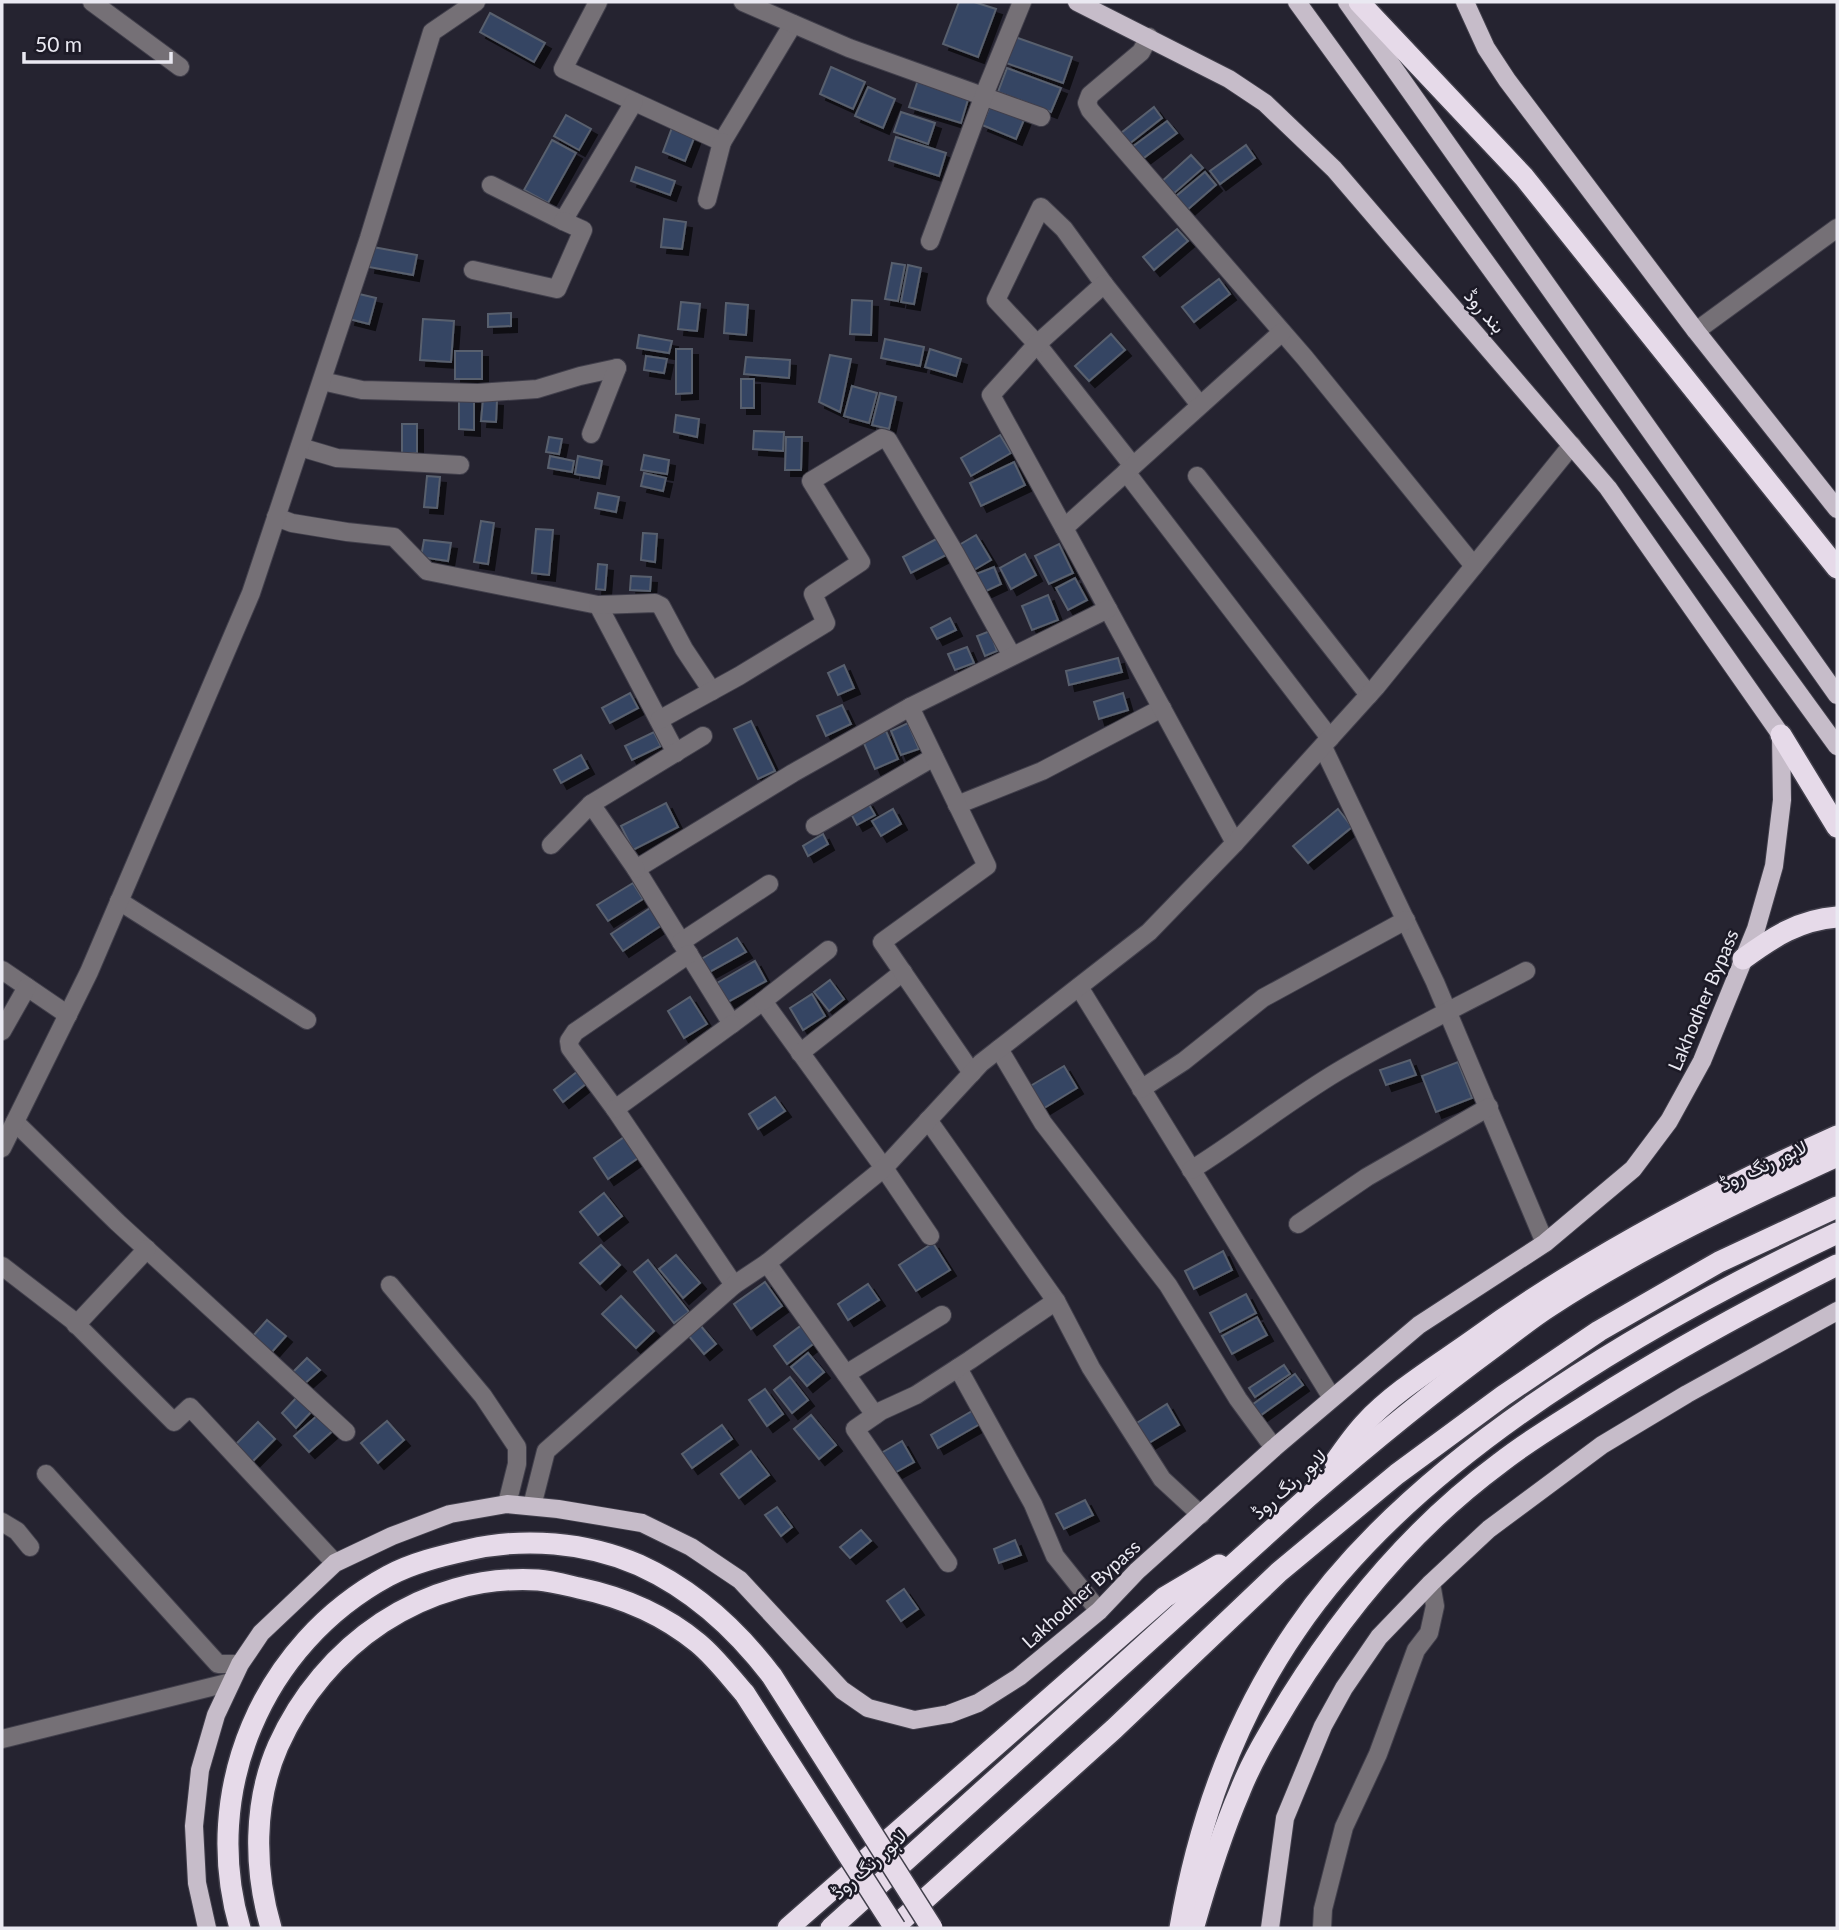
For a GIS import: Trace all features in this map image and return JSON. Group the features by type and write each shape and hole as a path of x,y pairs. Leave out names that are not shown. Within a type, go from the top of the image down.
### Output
{"highway":[{"path":"1359,2 1524,177 1837,568"},
{"path":"1781,735 1837,827"},
{"path":"1744,959 1790,928 1806,922 1837,917"},
{"path":"1308,1497 1365,1423 1400,1393 1505,1317 1561,1279 1677,1213 1837,1136"},
{"name":"لاہور رنگ روڈ","path":"831,1928 1308,1497 1408,1412 1549,1307 1640,1252 1739,1200 1837,1156"},
{"path":"271,1928 263,1901 259,1867 259,1821 266,1783 277,1748 304,1697 326,1669 357,1640 404,1608 463,1587 506,1580 539,1580 604,1593 663,1619 698,1643 745,1694 894,1928 1114,1729 1279,1572 1397,1474 1503,1396 1599,1331 1719,1262 1837,1207"},
{"path":"1180,1928 1207,1817 1225,1760 1244,1719 1297,1628 1370,1541 1442,1474 1524,1412 1656,1328 1792,1254 1837,1233"},
{"path":"1193,1928 1220,1839 1241,1788 1268,1734 1335,1629 1370,1585 1420,1533 1500,1462 1571,1415 1727,1321 1837,1265"},
{"path":"240,1928 233,1899 228,1833 233,1788 242,1749 260,1703 285,1663 314,1631 353,1597 389,1575 448,1554 508,1543 548,1543 595,1551 637,1564 674,1583 710,1611 752,1650 772,1676 932,1928"},
{"path":"788,1928 1165,1597 1256,1544"}],"main road":[{"name":"بند روڈ","path":"1077,2 1229,79 1265,103 1334,169 1608,488 1781,735"},
{"name":"بند روڈ","path":"1297,2 1837,746"},
{"path":"1348,2 1837,695"},
{"path":"1465,2 1478,33 1500,70 1696,331 1837,509"},
{"name":"Lakhodher Bypass","path":"206,1928 197,1883 194,1826 200,1770 216,1715 240,1664 261,1633 335,1563 392,1536 450,1514 507,1504 642,1524 691,1547 740,1580 842,1689 868,1708 914,1720 949,1714 978,1703 1019,1677 1099,1611 1137,1571 1274,1448 1419,1325 1545,1243 1633,1169 1669,1121 1702,1061 1759,919 1774,866 1782,800 1781,735"},
{"path":"1270,1928 1285,1818 1323,1726 1344,1688 1379,1637 1489,1529 1602,1445 1709,1381 1837,1311"}],"street":[{"path":"92,2 180,67"},
{"path":"2,1148 68,1015 120,901 251,593 369,238 432,32 477,2"},
{"path":"598,2 563,69 722,142"},
{"path":"743,2 849,48 1041,117"},
{"path":"930,241 1022,2"},
{"path":"706,200 722,142 793,24"},
{"path":"1149,37 1141,52 1090,95 1087,103 1090,110 1282,332 1474,566"},
{"path":"563,221 634,102"},
{"path":"473,270 557,289 583,230 491,185"},
{"path":"1200,405 1064,229 1041,207 996,300 1037,344 1326,742 1448,1012 1545,1243"},
{"path":"1696,331 1837,228"},
{"path":"1104,284 1037,344 991,395 1235,843"},
{"path":"1064,528 1282,332"},
{"path":"322,381 362,390 478,393 537,389 617,368 591,434"},
{"path":"659,720 825,623 813,594 861,562 811,481 882,438 888,440 1012,656"},
{"path":"532,1506 546,1451 734,1285 767,1263 884,1168 972,1073 999,1049 1149,932 1235,843 1369,695 1572,445"},
{"path":"300,447 337,457 460,465"},
{"path":"1197,476 1369,695"},
{"path":"276,517 292,523 394,537 426,571 598,605 656,603 661,606 684,649 712,691"},
{"path":"598,605 676,752"},
{"path":"636,869 793,772 909,707 1108,608"},
{"path":"909,707 987,866 882,942 972,1073"},
{"path":"957,805 1042,771 1162,708"},
{"path":"551,845 591,804 703,736"},
{"path":"816,825 934,757"},
{"path":"591,804 636,869 732,1024"},
{"path":"734,1285 615,1109 570,1048 569,1041 575,1032 769,884"},
{"path":"120,901 307,1020"},
{"path":"1141,1089 1184,1061 1263,998 1406,920"},
{"path":"615,1109 828,950"},
{"path":"2,970 68,1015"},
{"path":"1191,1170 1338,1072 1387,1043 1526,971"},
{"path":"800,1053 903,972"},
{"path":"2,1031 27,987"},
{"path":"1079,987 1332,1398"},
{"path":"763,1001 930,1236"},
{"path":"999,1049 1043,1123 1168,1285 1238,1399 1274,1448"},
{"path":"1298,1224 1367,1177 1489,1107"},
{"path":"928,1120 1056,1301 1091,1368 1161,1479 1201,1515"},
{"path":"15,1122 147,1249 346,1432"},
{"path":"76,1325 147,1249"},
{"path":"767,1263 875,1415"},
{"path":"2,1266 23,1280 76,1325 174,1422 190,1407 335,1563"},
{"path":"390,1285 483,1396 517,1447 517,1464 507,1504"},
{"path":"948,1563 855,1429 875,1415 916,1395 1056,1301"},
{"path":"846,1374 942,1315"},
{"path":"958,1368 1033,1504 1055,1556 1099,1611"},
{"path":"47,1474 218,1664 240,1664"},
{"path":"2,1521 17,1531 30,1547"},
{"path":"1322,1928 1323,1909 1344,1827 1378,1754 1416,1650 1429,1633 1435,1606 1432,1583"},
{"path":"2,1739 231,1682"}],"building":[{"path":"959,2 974,2 996,9 978,57 943,44"},
{"path":"490,13 545,43 534,62 480,32"},
{"path":"1015,37 1072,57 1063,83 1006,63"},
{"path":"831,67 865,82 853,109 820,94"},
{"path":"1007,68 1061,88 1051,112 998,92"},
{"path":"919,77 970,93 961,123 909,107"},
{"path":"868,87 895,99 883,128 855,116"},
{"path":"992,101 1026,115 1016,139 982,125"},
{"path":"1154,107 1162,118 1129,144 1121,133"},
{"path":"901,112 935,123 928,144 894,132"},
{"path":"566,115 591,129 579,150 554,136"},
{"path":"1167,121 1177,133 1141,160 1132,147"},
{"path":"673,125 696,133 685,161 663,152"},
{"path":"896,137 946,153 939,176 889,160"},
{"path":"552,140 576,153 548,203 524,190"},
{"path":"1246,145 1255,158 1220,184 1210,171"},
{"path":"1191,155 1203,168 1172,195 1160,183"},
{"path":"636,167 675,181 670,195 631,181"},
{"path":"1205,172 1216,185 1186,211 1175,197"},
{"path":"664,219 686,222 682,249 661,247"},
{"path":"1177,229 1188,241 1154,270 1143,257"},
{"path":"373,247 417,255 413,275 369,267"},
{"path":"892,263 905,265 898,301 885,299"},
{"path":"908,265 921,268 914,304 901,302"},
{"path":"1219,279 1230,294 1194,322 1182,307"},
{"path":"355,293 376,298 369,324 349,319"},
{"path":"852,300 872,301 871,335 850,334"},
{"path":"681,302 700,304 697,331 678,329"},
{"path":"726,303 748,305 746,335 724,333"},
{"path":"511,313 511,326 488,327 488,314"},
{"path":"423,319 454,321 451,362 420,360"},
{"path":"1111,334 1125,350 1089,381 1075,366"},
{"path":"639,335 672,341 669,353 637,348"},
{"path":"885,339 924,347 920,366 881,358"},
{"path":"676,349 692,349 692,393 676,394"},
{"path":"930,349 961,359 956,376 925,367"},
{"path":"455,351 482,351 482,379 455,379"},
{"path":"830,355 851,359 840,412 819,402"},
{"path":"646,356 667,359 664,373 644,370"},
{"path":"746,357 790,360 789,378 744,374"},
{"path":"741,379 754,379 754,408 741,408"},
{"path":"852,386 877,393 869,423 844,416"},
{"path":"880,393 896,397 889,429 872,425"},
{"path":"459,397 474,397 474,430 459,429"},
{"path":"483,399 497,400 496,422 481,421"},
{"path":"676,415 699,419 697,437 674,432"},
{"path":"402,424 417,424 417,453 402,453"},
{"path":"754,431 784,432 783,451 753,449"},
{"path":"1000,435 1011,453 971,476 961,458"},
{"path":"549,437 562,439 559,454 546,452"},
{"path":"786,437 802,437 801,470 785,470"},
{"path":"644,455 669,460 667,474 641,470"},
{"path":"550,456 574,461 572,472 548,468"},
{"path":"578,456 602,461 599,478 575,474"},
{"path":"1014,462 1025,485 981,506 970,483"},
{"path":"644,473 666,478 663,491 641,486"},
{"path":"427,476 440,477 437,508 424,507"},
{"path":"598,493 619,497 616,512 595,508"},
{"path":"481,521 494,523 488,564 474,562"},
{"path":"536,529 553,530 549,575 532,573"},
{"path":"643,533 657,534 655,562 641,560"},
{"path":"976,535 991,560 969,573 954,548"},
{"path":"940,537 948,554 911,573 903,557"},
{"path":"424,540 451,543 448,561 421,557"},
{"path":"1059,544 1073,573 1049,584 1035,556"},
{"path":"1025,554 1036,575 1011,589 1000,568"},
{"path":"598,564 607,565 605,590 596,589"},
{"path":"994,567 1001,584 984,592 976,574"},
{"path":"631,576 651,577 650,591 630,590"},
{"path":"1075,578 1087,600 1068,610 1056,588"},
{"path":"1048,595 1058,620 1032,630 1022,606"},
{"path":"950,618 956,630 937,639 931,628"},
{"path":"990,631 997,651 985,656 977,636"},
{"path":"967,647 974,663 955,670 948,654"},
{"path":"1118,658 1122,672 1069,685 1066,671"},
{"path":"844,665 854,688 838,695 828,673"},
{"path":"630,693 638,708 610,723 602,708"},
{"path":"1123,693 1128,710 1099,719 1094,702"},
{"path":"842,705 851,724 826,736 817,716"},
{"path":"751,721 775,771 758,779 734,729"},
{"path":"908,723 919,749 901,755 891,731"},
{"path":"886,731 898,759 875,769 863,741"},
{"path":"654,732 661,746 632,760 625,746"},
{"path":"581,755 588,768 561,783 554,770"},
{"path":"867,801 875,815 857,825 849,810"},
{"path":"666,803 678,827 633,850 621,826"},
{"path":"893,809 901,824 881,836 872,821"},
{"path":"1338,809 1352,827 1308,863 1293,846"},
{"path":"823,834 828,844 808,856 803,846"},
{"path":"633,883 643,899 608,921 597,905"},
{"path":"650,908 662,925 623,951 611,934"},
{"path":"737,938 746,952 706,974 698,961"},
{"path":"755,961 766,981 728,1002 717,983"},
{"path":"830,980 844,999 829,1011 814,992"},
{"path":"812,994 825,1016 803,1030 790,1008"},
{"path":"690,997 707,1024 684,1038 668,1011"},
{"path":"1410,1060 1416,1075 1386,1085 1380,1070"},
{"path":"1458,1062 1472,1098 1436,1112 1422,1076"},
{"path":"1064,1066 1077,1088 1041,1110 1027,1088"},
{"path":"578,1071 587,1083 563,1102 554,1090"},
{"path":"775,1097 785,1111 758,1129 749,1114"},
{"path":"627,1135 641,1156 608,1179 594,1158"},
{"path":"604,1193 622,1216 598,1235 580,1212"},
{"path":"933,1243 950,1270 916,1291 899,1265"},
{"path":"601,1245 620,1265 600,1284 580,1263"},
{"path":"1223,1251 1232,1270 1194,1289 1185,1271"},
{"path":"676,1255 700,1283 683,1298 659,1269"},
{"path":"648,1260 689,1312 674,1323 634,1272"},
{"path":"765,1282 782,1306 751,1329 734,1304"},
{"path":"868,1284 879,1300 848,1320 838,1304"},
{"path":"1246,1294 1256,1313 1220,1332 1210,1313"},
{"path":"621,1296 654,1331 636,1348 602,1314"},
{"path":"1257,1317 1267,1335 1232,1354 1222,1336"},
{"path":"267,1320 286,1336 271,1353 252,1337"},
{"path":"803,1324 817,1341 787,1364 774,1346"},
{"path":"700,1325 716,1344 704,1354 688,1335"},
{"path":"808,1353 824,1372 807,1386 791,1367"},
{"path":"307,1358 320,1370 302,1386 289,1376"},
{"path":"1284,1365 1290,1374 1255,1397 1249,1388"},
{"path":"1295,1374 1303,1385 1257,1418 1249,1407"},
{"path":"790,1377 808,1400 792,1413 774,1390"},
{"path":"765,1389 783,1414 767,1426 749,1400"},
{"path":"298,1396 313,1410 296,1428 282,1413"},
{"path":"1167,1404 1179,1425 1144,1446 1132,1426"},
{"path":"972,1411 980,1424 938,1448 931,1435"},
{"path":"319,1414 337,1427 309,1452 294,1436"},
{"path":"811,1415 836,1445 819,1459 794,1429"},
{"path":"387,1421 404,1440 378,1463 361,1443"},
{"path":"258,1422 275,1439 250,1464 233,1447"},
{"path":"722,1425 732,1439 692,1468 682,1454"},
{"path":"902,1441 914,1462 889,1476 876,1456"},
{"path":"751,1451 769,1475 739,1498 721,1474"},
{"path":"1085,1500 1093,1515 1064,1529 1056,1514"},
{"path":"777,1507 792,1527 781,1536 765,1515"},
{"path":"861,1530 871,1541 850,1558 840,1547"},
{"path":"1015,1540 1021,1555 999,1563 994,1549"},
{"path":"904,1589 918,1609 901,1621 887,1601"}]}
